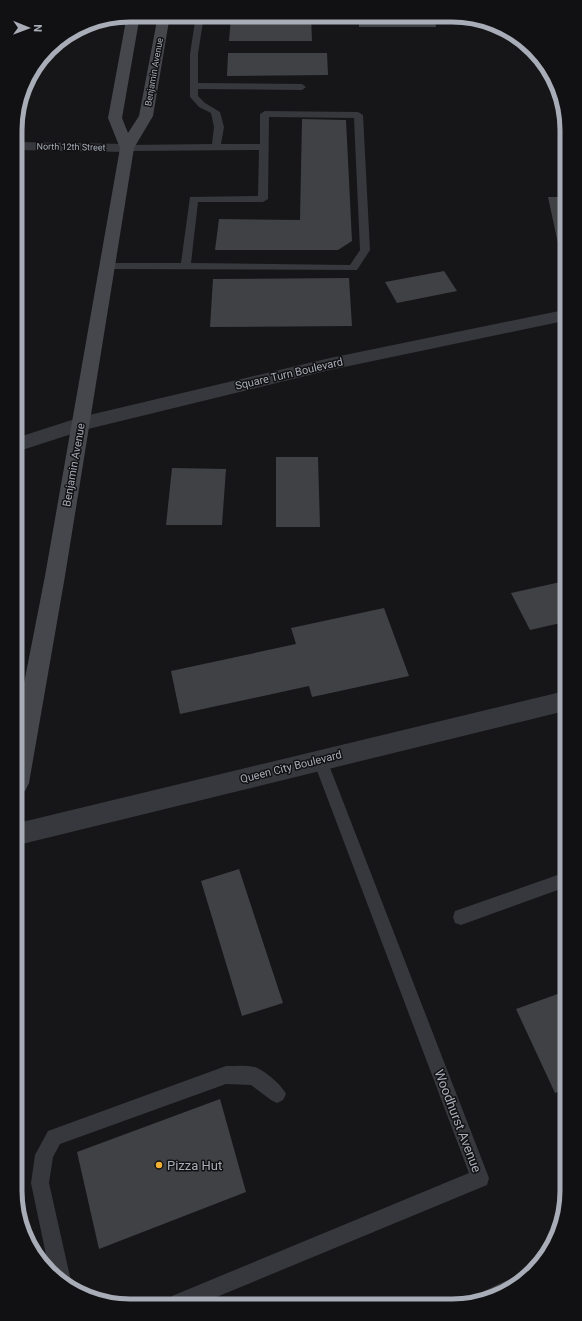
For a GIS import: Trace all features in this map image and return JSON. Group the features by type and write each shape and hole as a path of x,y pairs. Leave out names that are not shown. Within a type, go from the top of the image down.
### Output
{"main road":[{"path":"127,148 115,118 133,22"},
{"name":"Benjamin Avenue","path":"22,760 81,424 106,266 127,148 146,116 163,22"}],"street":[{"name":"North 12th Street","path":"22,146 127,148"},
{"name":"Square Turn Boulevard","path":"22,443 81,424 330,364 560,316"},
{"name":"Queen City Boulevard","path":"22,833 560,702"}],"lane":[{"path":"199,22 194,54 194,97 202,105 215,112 219,126 216,147"},
{"path":"194,86 302,87"},
{"path":"106,266 353,268 365,250 358,115 265,114 263,199 193,199 186,266"},
{"path":"127,148 264,147"},
{"name":"Woodhurst Avenue","path":"191,1299 480,1178 320,760"},
{"path":"461,917 560,881"},
{"path":"59,1272 40,1183 44,1155 54,1136 226,1075 254,1076 277,1094"}],"building":[{"path":"231,22 311,22 312,41 229,41"},
{"path":"359,22 436,22 436,27 359,27"},
{"path":"228,53 327,53 328,75 227,76"},
{"path":"302,119 346,120 352,241 338,250 215,250 219,219 300,220"},
{"path":"548,197 560,197 560,253"},
{"path":"444,271 457,291 397,303 385,282"},
{"path":"349,278 352,326 210,327 213,279"},
{"path":"276,457 318,457 320,527 276,527"},
{"path":"172,468 226,469 222,525 166,525"},
{"path":"560,582 560,623 530,630 511,593"},
{"path":"384,608 409,676 312,697 309,686 180,714 171,671 296,644 291,628"},
{"path":"239,869 283,1003 242,1016 201,881"},
{"path":"560,993 560,1091 555,1093 516,1009"},
{"path":"220,1099 246,1192 99,1249 77,1152"},
{"path":"520,1274 512,1281 494,1291 473,1297"}],"place":[{"name":"Pizza Hut","path":"159,1165"}]}
